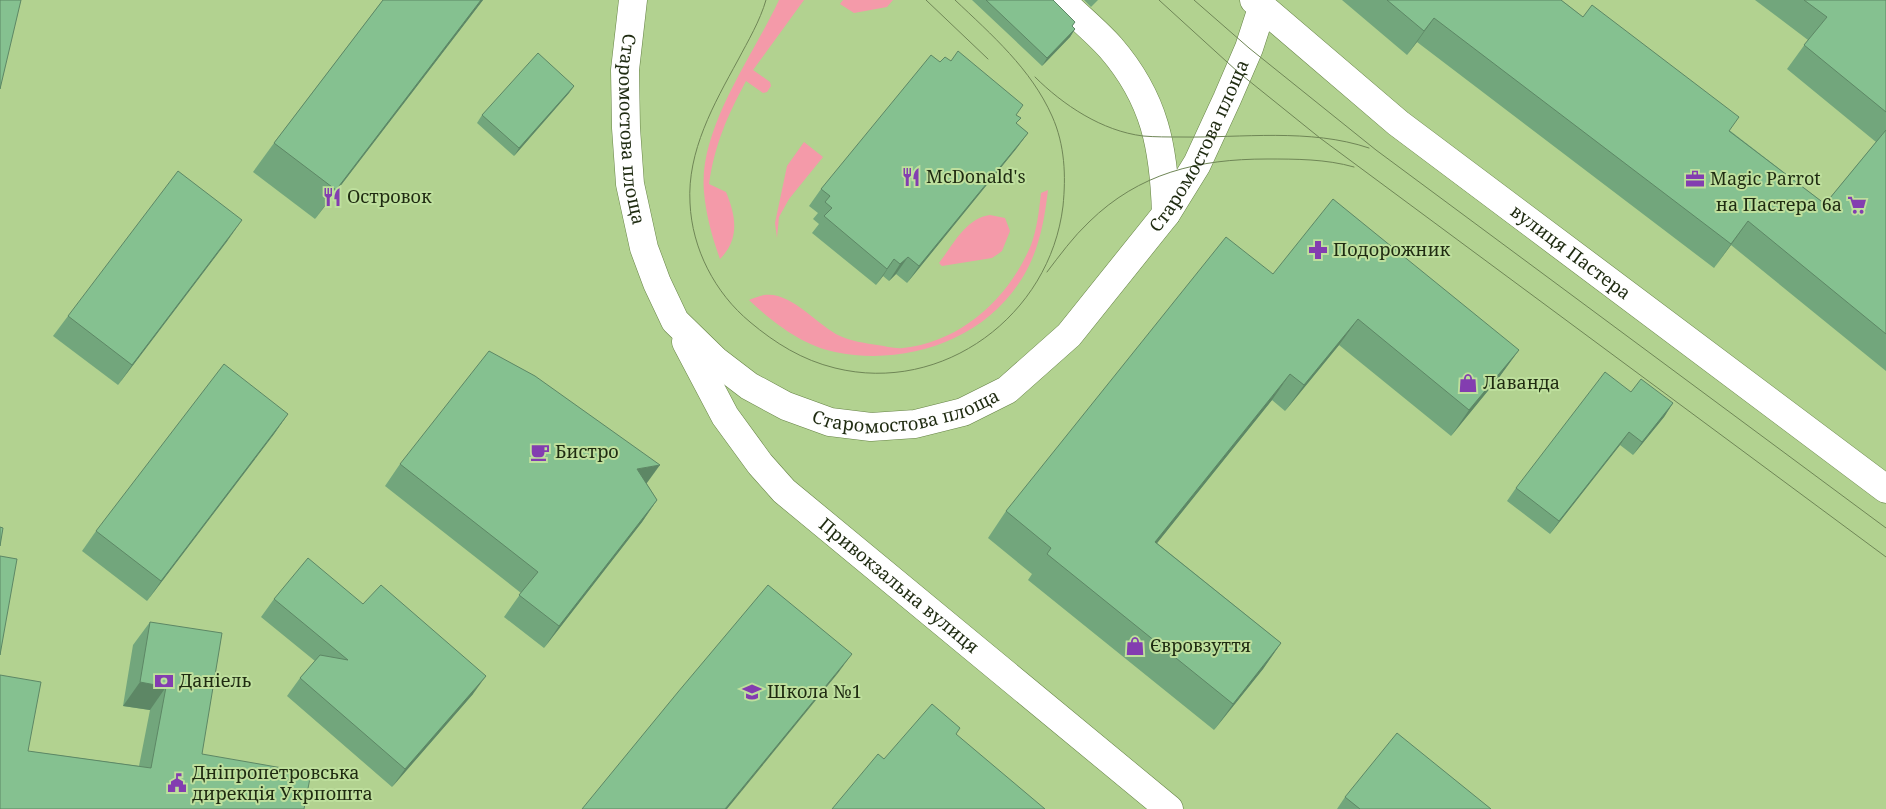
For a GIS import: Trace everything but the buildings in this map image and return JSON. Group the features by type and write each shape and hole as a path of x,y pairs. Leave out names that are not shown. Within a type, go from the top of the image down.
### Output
{"main road":[{"path":"1061,0 1110,48 1140,88 1158,136 1164,173 1166,214"},
{"name":"Старомостова площа","path":"633,4 624,70 630,184 644,248 657,284 675,321 715,360 749,386 786,406 830,422 871,427 915,424 963,412 1007,390 1069,335 1166,214 1197,164 1248,48 1258,4"},
{"name":"вулиця Пастера","path":"1258,4 1398,123 1886,489"},
{"name":"Привокзальна вулиця","path":"675,321 726,416 760,464 784,491 1169,809"}],"shaded area":[{"path":"779,0 804,0 753,70 770,82 771,86 767,92 763,93 746,81 723,131 712,169 709,184 726,192 734,218 731,243 720,259 706,209 704,168 718,118 729,93"},
{"path":"843,0 893,0 887,7 854,13 840,4"},
{"path":"804,142 823,157 789,199 779,217 777,238 775,223 787,166"},
{"path":"1048,190 1039,239 1026,272 1019,283 1003,303 983,321 962,334 938,345 913,352 887,355 835,352 800,339 768,317 749,300 764,295 784,298 804,310 831,331 862,343 903,348 924,344 944,337 963,327 980,314 1010,283 1031,245 1039,213 1041,193"},
{"path":"990,215 1005,218 1010,231 1002,251 992,258 942,266 939,263 967,227 981,217"}],"tram line":[{"path":"766,0 754,31 711,111 698,147 690,184 690,203 695,237 716,284 737,310 759,330 779,344 823,365 875,373 914,369 951,357 985,338 1014,312 1037,281 1054,245 1063,206 1064,161 1060,138 1052,116 1022,68 983,26 955,0"},
{"path":"926,0 988,59"},
{"path":"1159,0 1238,72 1320,138 1886,557"},
{"path":"1194,0 1249,48 1376,150 1886,528"},
{"path":"1035,77 1058,97 1084,115 1098,123 1128,133 1162,137 1300,136 1323,138 1369,148"},
{"path":"1047,272 1067,246 1108,205 1128,191 1171,172 1217,162 1278,159 1333,162 1354,167"}],"place":[{"name":"McDonald's","path":"911,177"},
{"name":"Magic Parrot","path":"1695,179"},
{"name":"Островок","path":"332,197"},
{"name":"на Пастера 6а","path":"1857,205"},
{"name":"Подорожник","path":"1318,250"},
{"name":"Лаванда","path":"1468,383"},
{"name":"Бистро","path":"540,452"},
{"name":"Євровзуття","path":"1135,646"},
{"name":"Даніель","path":"164,681"},
{"name":"Школа №1","path":"752,692"},
{"name":"Дніпропетровська дирекція Укрпошта","path":"177,783"}]}
